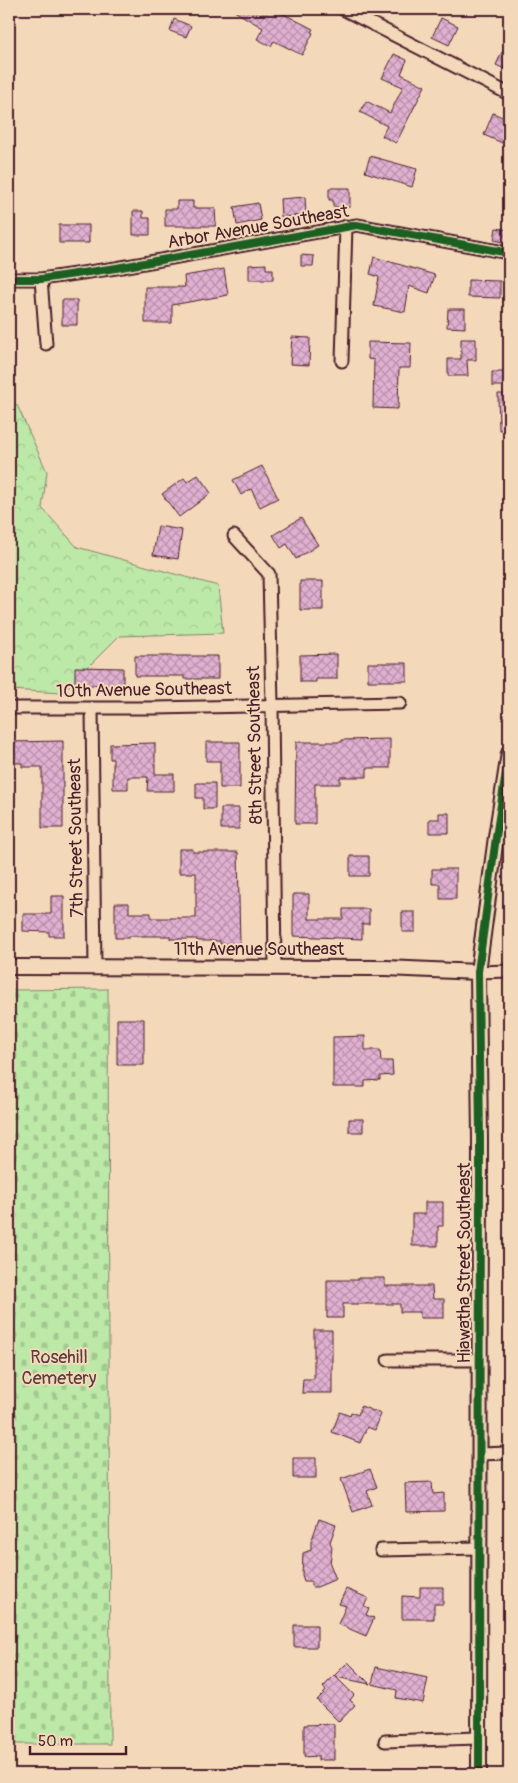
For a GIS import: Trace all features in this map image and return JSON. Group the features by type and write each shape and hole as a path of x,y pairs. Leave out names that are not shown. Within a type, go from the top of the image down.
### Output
{"street":[{"path":"343,9 509,94"},
{"name":"Arbor Avenue Southeast","path":"9,279 41,279 116,268 357,224 509,253"},
{"path":"342,361 346,226"},
{"path":"41,279 46,344"},
{"name":"8th Street Southeast","path":"234,536 269,574 275,968"},
{"name":"10th Avenue Southeast","path":"9,708 400,702"},
{"name":"7th Street Southeast","path":"92,708 95,968"},
{"name":"Hiawatha Street Southeast","path":"479,1774 478,972 509,753"},
{"name":"11th Avenue Southeast","path":"9,967 386,968 478,972 509,971"},
{"path":"388,1360 479,1360"},
{"path":"479,1454 509,1453"},
{"path":"381,1550 478,1548"},
{"path":"385,1741 478,1738"}],"green space":[{"path":"9,403 17,405 47,472 42,508 77,547 218,586 223,633 119,636 62,693 9,690"},
{"name":"Rosehill Cemetery","path":"108,989 110,1744 9,1744 9,990"}],"building":[{"path":"231,9 274,9 313,29 311,32 313,33 302,55 274,41 271,46 257,39 263,28"},
{"path":"441,18 458,26 449,45 432,37"},
{"path":"174,19 191,26 186,37 170,31"},
{"path":"502,52 509,55 509,71 496,65"},
{"path":"394,54 407,60 401,74 425,86 396,143 382,136 387,126 360,112 366,101 390,113 403,87 382,78"},
{"path":"493,113 509,120 509,146 484,135"},
{"path":"370,156 417,169 412,187 365,172"},
{"path":"329,188 350,188 350,207 333,207 333,200 329,200"},
{"path":"305,197 306,215 281,217 280,199"},
{"path":"177,201 193,201 193,208 215,208 216,226 165,226 165,209 177,209"},
{"path":"258,203 261,220 237,225 234,207"},
{"path":"133,211 143,211 143,218 150,218 150,235 133,235"},
{"path":"59,225 89,225 89,243 59,243"},
{"path":"496,228 509,230 509,243 494,240"},
{"path":"301,255 314,256 313,266 301,266"},
{"path":"374,257 435,275 429,293 409,286 405,312 374,306 379,277 370,274"},
{"path":"266,264 266,269 273,269 273,280 249,280 249,265"},
{"path":"224,269 228,295 172,305 172,323 145,323 145,287 185,287 184,276"},
{"path":"468,280 500,281 500,298 468,297"},
{"path":"62,300 77,300 77,325 62,325"},
{"path":"448,309 465,309 465,328 447,327"},
{"path":"292,337 310,338 309,365 290,364"},
{"path":"461,339 476,339 476,360 467,360 468,376 448,376 448,359 461,359"},
{"path":"368,342 411,343 410,368 399,368 398,409 373,408 374,360 368,359"},
{"path":"492,372 504,372 504,386 492,386"},
{"path":"498,394 509,394 509,430 499,430"},
{"path":"262,466 278,498 260,507 251,489 241,495 233,480"},
{"path":"198,475 211,493 179,517 162,494 184,478 187,482"},
{"path":"301,518 318,545 296,559 287,544 281,548 273,535"},
{"path":"158,526 182,530 178,559 153,555"},
{"path":"300,581 323,581 323,610 300,610"},
{"path":"337,654 337,679 316,679 316,682 300,682 300,655"},
{"path":"135,656 218,656 218,679 184,679 184,676 135,676"},
{"path":"368,663 407,663 407,681 368,681"},
{"path":"75,667 123,668 123,685 75,685"},
{"path":"390,739 390,768 367,768 367,777 340,777 340,784 315,784 315,824 295,824 296,742"},
{"path":"63,741 63,828 42,828 42,767 22,767 22,763 9,763 9,742"},
{"path":"206,742 240,742 240,788 220,788 220,761 206,761"},
{"path":"155,743 155,774 174,774 174,791 147,791 148,777 128,777 128,789 113,789 113,759 110,759 110,744"},
{"path":"196,783 215,783 215,809 203,809 203,798 196,798"},
{"path":"221,808 239,808 239,829 221,829"},
{"path":"439,813 449,813 449,833 429,833 429,819 439,819"},
{"path":"179,849 193,849 193,852 238,852 240,944 220,944 220,941 197,941 197,939 170,939 170,936 115,938 115,903 129,903 129,913 151,913 151,918 196,918 196,873 179,873"},
{"path":"350,856 369,856 369,876 350,876"},
{"path":"432,869 456,869 456,899 440,899 440,884 432,884"},
{"path":"293,894 309,894 309,919 343,919 343,909 369,909 369,924 362,924 362,939 293,936"},
{"path":"51,896 64,896 64,936 49,936 49,932 23,931 23,914 51,914"},
{"path":"402,912 415,912 415,932 402,932"},
{"path":"117,1019 144,1019 144,1065 117,1065"},
{"path":"365,1036 365,1050 380,1050 381,1061 392,1061 393,1075 380,1076 380,1080 365,1081 365,1087 333,1087 333,1037"},
{"path":"349,1119 363,1119 363,1132 349,1132"},
{"path":"425,1202 443,1202 443,1226 438,1226 438,1246 412,1246 412,1214 425,1214"},
{"path":"358,1278 385,1278 385,1286 432,1286 433,1299 444,1299 444,1318 420,1318 420,1312 400,1312 400,1304 343,1304 343,1318 327,1318 327,1280 358,1280"},
{"path":"314,1330 332,1330 332,1393 302,1393 303,1379 314,1379"},
{"path":"361,1406 381,1414 375,1430 367,1427 360,1443 332,1432 340,1412 350,1416 351,1412 358,1415"},
{"path":"293,1458 316,1458 316,1478 293,1478"},
{"path":"370,1469 377,1487 367,1491 372,1505 353,1512 341,1479"},
{"path":"432,1482 433,1494 444,1493 444,1511 406,1512 405,1483"},
{"path":"319,1519 336,1525 330,1542 332,1547 330,1564 336,1579 317,1587 312,1587 310,1581 304,1581 302,1575 303,1553 311,1550 311,1542"},
{"path":"420,1587 443,1587 443,1604 434,1604 434,1619 402,1619 402,1596 420,1597"},
{"path":"346,1589 368,1598 364,1606 369,1608 366,1615 374,1618 366,1636 338,1624 346,1606 339,1604"},
{"path":"294,1625 317,1625 317,1647 294,1647"},
{"path":"348,1662 370,1684 336,1677 354,1695 350,1700 355,1705 339,1722 317,1700 326,1691 323,1687"},
{"path":"376,1667 428,1678 423,1703 396,1698 397,1690 372,1684"},
{"path":"334,1724 334,1760 318,1760 318,1756 304,1757 304,1725"}],"cycle path":[{"path":"9,279 41,279 116,268 357,225 509,253"},
{"path":"479,1774 480,1140 478,972 509,753"}]}
